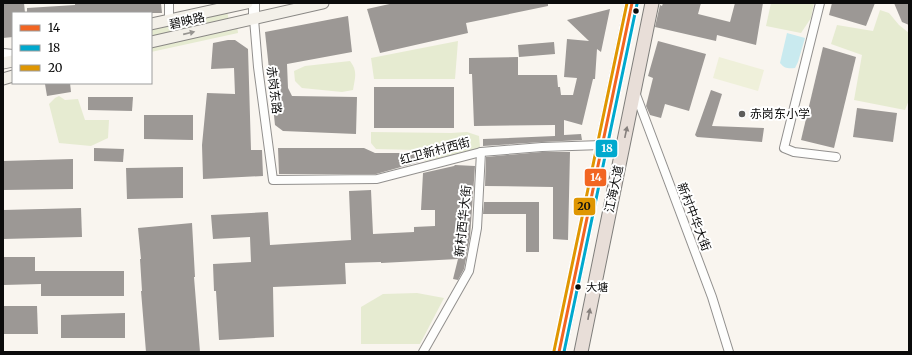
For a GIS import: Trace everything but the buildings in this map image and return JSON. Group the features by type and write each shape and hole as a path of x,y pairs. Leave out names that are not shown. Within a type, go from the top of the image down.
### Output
{"highway":[{"name":"江海大道","path":"559,352 632,3"},
{"name":"江海大道","path":"581,352 652,3"}],"main road":[{"name":"碧映路","path":"152,24 247,3"},
{"name":"碧映路","path":"152,42 323,3"}],"street":[{"path":"168,3 169,20"},
{"name":"赤岗东路","path":"254,3 259,78 273,180"},
{"path":"820,3 784,148 794,152 836,157"},
{"name":"新村中华大街","path":"634,91 712,297 729,352"},
{"name":"红卫新村西街","path":"273,180 377,180 481,152 542,146 602,145"},
{"name":"新村西华大街","path":"423,352 469,271 477,228 481,152"}],"green space":[{"path":"771,3 814,3 811,18 801,33 766,26"},
{"path":"227,10 229,22 152,38 152,28"},
{"path":"880,10 889,13 899,25 909,33 909,100 905,110 854,100 862,55 831,44 837,25 873,31"},
{"path":"237,25 238,33 152,52 152,45"},
{"path":"458,41 455,79 374,79 371,58"},
{"path":"719,57 764,70 758,91 713,78"},
{"path":"350,61 355,71 353,90 342,92 302,88 295,81 294,71 305,66"},
{"path":"59,96 65,100 78,99 85,120 109,120 108,138 91,146 59,143 49,104"},
{"path":"371,132 467,132 479,136 480,147 470,153 424,161 418,150 376,149 371,143"},
{"path":"417,293 444,298 420,344 361,344 361,307 383,294"}],"water":[{"path":"787,33 805,38 795,68 786,68 780,63"}],"transit line":[{"name":"20","path":"554,351 627,3"},
{"name":"14","path":"559,352 632,3"},
{"name":"18","path":"564,352 637,4"}],"place":[{"name":"赤岗东小学","path":"742,114"},
{"name":"大塘","path":"578,287"}]}
